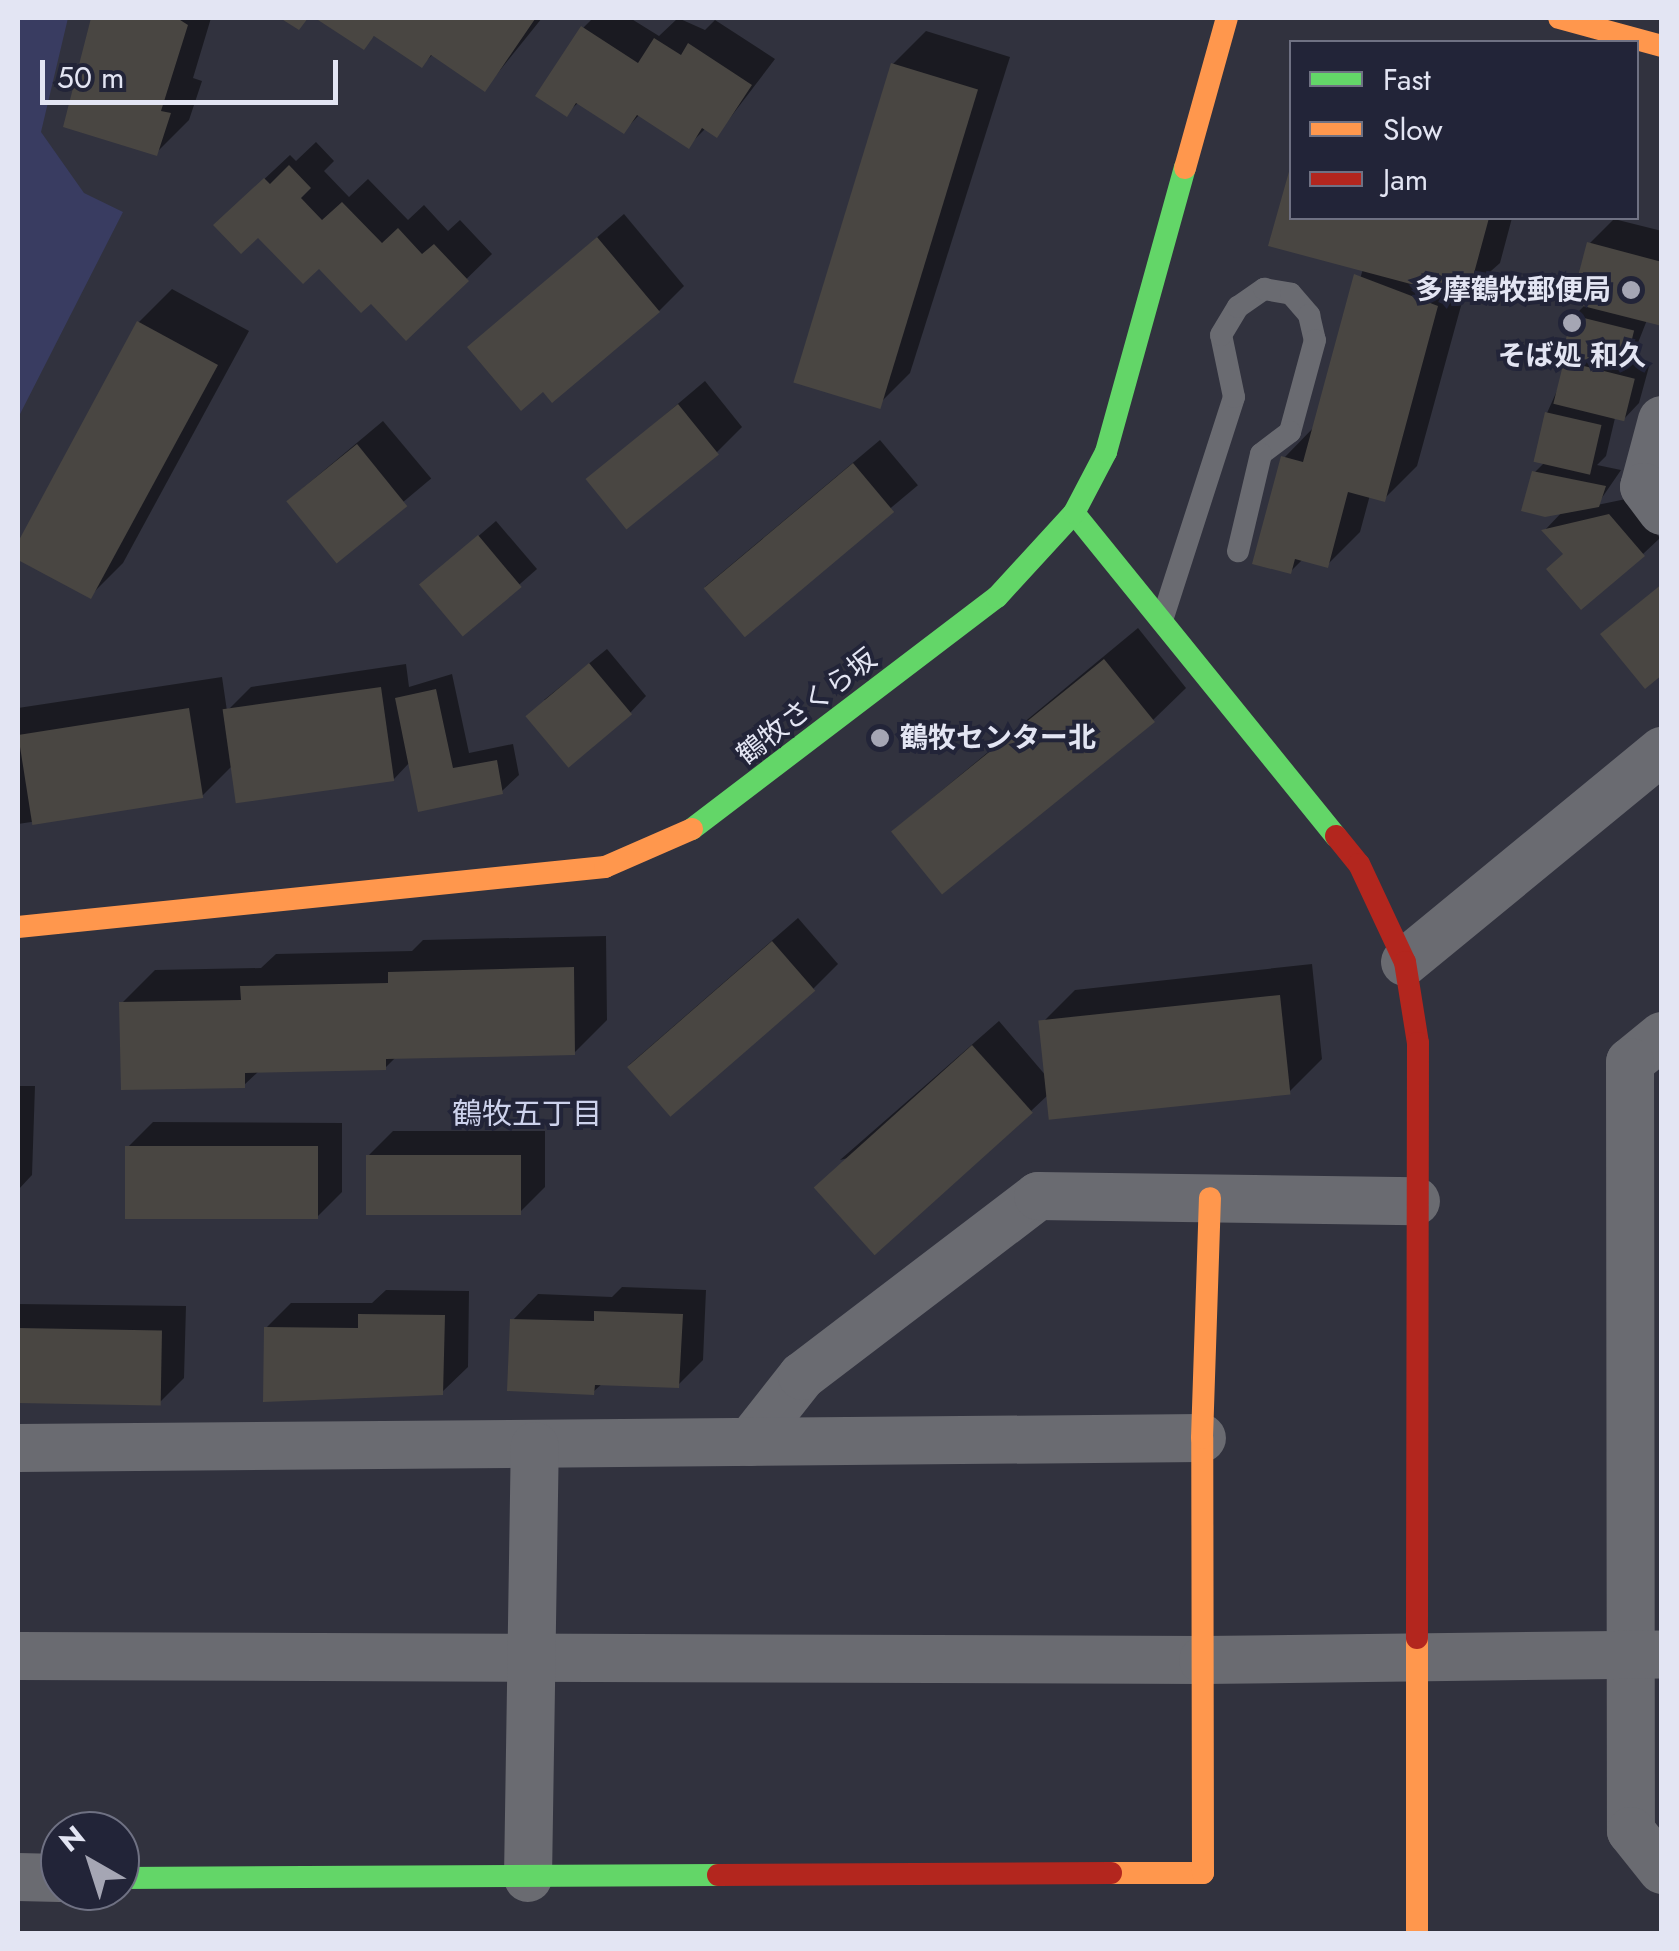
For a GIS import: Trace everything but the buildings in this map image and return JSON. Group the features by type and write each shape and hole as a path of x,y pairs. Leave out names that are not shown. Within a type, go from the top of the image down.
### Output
{"street":[{"name":"鶴牧さくら坂","path":"18,928 605,867 658,848 722,812 997,596 1074,513 1106,452 1226,18"},
{"path":"1559,18 1662,46"},
{"path":"1662,420 1644,486 1662,510"},
{"path":"1074,513 1359,864 1406,962 1418,1043 1418,1934"},
{"path":"1406,962 1662,751"},
{"path":"1662,1036 1630,1062 1646,1656 1631,1832 1662,1870"},
{"path":"750,1442 802,1376 1038,1196 1416,1201"},
{"path":"140,1878 1204,1872 1202,1438 1210,1198"},
{"path":"18,1448 1202,1438"},
{"path":"528,1878 534,1446"},
{"path":"18,1656 1203,1660 1418,1654 1646,1656"}],"lane":[{"path":"1162,620 1234,396 1221,335 1238,307 1264,289 1291,294 1309,315 1316,340 1290,432 1261,454 1238,551"}],"shaded area":[{"path":"18,18 68,18 41,132 84,193 123,212 18,418"}],"traffic: fast":[{"path":"692,829 997,597 1074,513 1106,452 1185,168"},
{"path":"1074,513 1336,836"},
{"path":"140,1878 718,1875"}],"traffic: slow":[{"path":"1185,168 1227,18"},
{"path":"1559,18 1662,46"},
{"path":"18,927 605,867 692,829"},
{"path":"1111,1873 1203,1873 1202,1438 1210,1198"},
{"path":"1417,1638 1417,1934"}],"traffic: jam":[{"path":"1336,836 1359,864 1405,962 1418,1043 1417,1638"},
{"path":"718,1875 1111,1873"}],"place":[{"name":"多摩鶴牧郵便局","path":"1631,290"},
{"name":"そば処 和久","path":"1572,323"},
{"name":"鶴牧センター北","path":"880,738"}],"district":[{"name":"鶴牧五丁目","path":"527,1114"}]}
